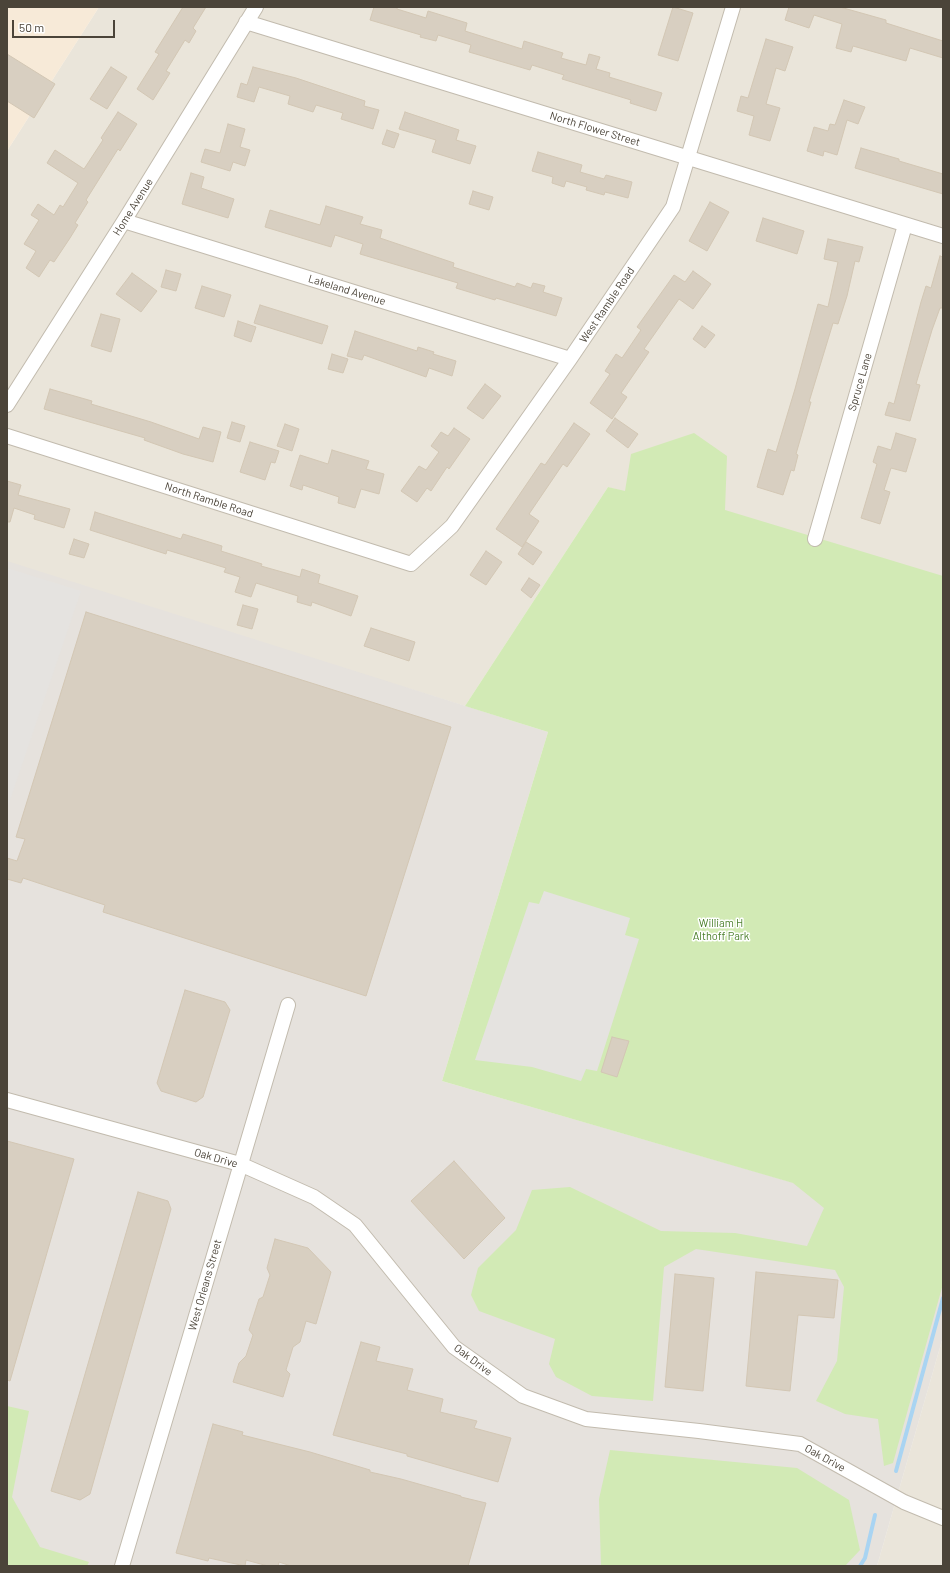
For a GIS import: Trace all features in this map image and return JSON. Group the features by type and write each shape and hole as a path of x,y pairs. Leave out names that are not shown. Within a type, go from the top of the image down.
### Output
{"street":[{"name":"Home Avenue","path":"7,405 124,221 256,7"},
{"name":"West Ramble Road","path":"411,564 452,526 570,359 673,207 733,7"},
{"name":"North Flower Street","path":"246,22 943,236"},
{"name":"Lakeland Avenue","path":"124,221 570,359"},
{"name":"Spruce Lane","path":"815,539 905,225"},
{"name":"North Ramble Road","path":"7,436 411,564"},
{"name":"West Orleans Street","path":"122,1566 288,1005"},
{"name":"Oak Drive","path":"7,1100 240,1164 314,1197 355,1225 454,1347 523,1396 586,1419 800,1444 904,1502 943,1518"}],"shaded area":[{"path":"7,7 99,7 7,151"},
{"path":"99,7 943,7 943,586 608,487 465,706 7,564 7,151"},
{"path":"7,561 548,732 442,1081 943,1226 943,1337 877,1566 7,1566"},
{"path":"7,568 81,591 7,809"},
{"path":"544,891 630,918 625,935 639,939 597,1071 586,1069 581,1081 532,1067 475,1060 529,902 539,904"},
{"path":"943,1337 943,1566 877,1566"}],"green space":[{"name":"William H Althoff Park","path":"694,433 727,456 725,510 943,576 943,1284 893,1463 884,1466 878,1419 845,1414 816,1401 837,1361 844,1287 835,1270 696,1249 664,1267 653,1401 592,1396 556,1377 549,1364 555,1339 479,1311 471,1295 478,1268 516,1230 532,1190 570,1187 661,1231 735,1233 807,1246 824,1208 793,1183 442,1081 548,732 465,706 608,487 625,491 631,454"},
{"path":"7,1406 29,1411 12,1497 40,1547 89,1562 87,1566 7,1566"},
{"path":"610,1450 797,1468 849,1500 860,1550 845,1566 601,1566 599,1499"}],"building":[{"path":"183,7 206,7 193,28 196,31 189,43 185,40 166,71 170,73 153,100 137,89 159,54 155,52"},
{"path":"374,7 397,7 397,9 426,18 428,11 467,23 465,31 522,49 524,41 563,53 561,58 586,65 589,54 600,57 596,69 610,73 609,77 662,93 656,111 630,103 631,100 562,79 564,75 532,65 530,70 469,52 471,45 438,35 436,41 370,20"},
{"path":"673,7 693,13 678,61 658,55"},
{"path":"789,7 840,7 886,20 886,23 943,41 943,58 910,48 906,61 853,46 851,52 836,48 842,24 814,15 809,28 785,20"},
{"path":"766,39 793,47 785,71 776,68 766,104 780,108 770,141 749,135 754,116 737,111 741,96 748,98"},
{"path":"7,54 55,84 34,118 7,101"},
{"path":"111,67 127,77 107,109 90,99"},
{"path":"253,67 296,78 365,101 364,106 379,110 373,129 341,119 343,113 316,105 313,112 288,104 290,96 259,87 254,102 237,97 241,83 247,85"},
{"path":"844,100 865,107 858,124 847,120 837,155 824,151 823,156 807,151 814,127 828,131 830,124 835,125"},
{"path":"118,112 137,124 120,151 118,149 86,200 88,202 75,223 78,225 70,238 54,262 50,260 39,277 26,268 36,251 24,244 39,220 31,215 38,204 54,215 60,205 63,207 78,183 47,163 55,150 84,169 103,140 101,138"},
{"path":"405,112 459,130 456,140 476,146 470,164 432,152 436,140 399,129"},
{"path":"228,124 245,129 240,147 250,150 245,166 233,162 230,171 201,162 205,149 220,153"},
{"path":"387,130 399,134 394,148 382,144"},
{"path":"861,148 943,174 943,194 855,168"},
{"path":"538,152 582,165 580,172 604,179 606,175 632,182 628,198 605,192 604,195 586,190 587,187 566,181 564,187 552,183 553,177 532,171"},
{"path":"191,173 204,177 201,188 234,199 228,218 182,204"},
{"path":"473,191 493,197 489,210 469,204"},
{"path":"710,202 729,212 707,251 689,241"},
{"path":"326,206 363,217 360,224 382,230 380,238 454,263 453,267 515,287 517,283 531,288 533,283 545,286 543,292 562,298 556,316 456,288 458,283 360,254 363,244 335,235 331,247 265,227 270,210 320,225"},
{"path":"763,218 804,231 797,254 756,241"},
{"path":"828,239 863,247 859,262 855,261 847,296 838,324 833,323 809,402 811,402 796,454 798,455 794,471 791,470 783,495 757,487 768,449 776,452 818,304 828,307 838,262 824,259"},
{"path":"940,256 943,257 943,308 940,308 932,330 916,384 920,385 910,421 885,415 889,402 894,404 921,302 926,286 931,288"},
{"path":"166,270 181,274 176,291 161,287"},
{"path":"693,271 711,284 693,309 679,299 644,349 649,352 621,393 627,397 612,419 590,403 610,374 605,371 616,354 622,358 641,330 637,327 674,275 685,282"},
{"path":"132,273 157,291 141,312 116,294"},
{"path":"202,286 231,295 224,317 195,308"},
{"path":"260,305 328,326 322,344 254,323"},
{"path":"101,314 120,319 111,352 91,346"},
{"path":"238,321 256,327 251,342 234,336"},
{"path":"702,326 715,335 705,348 693,339"},
{"path":"355,331 417,351 418,347 434,352 433,354 456,361 452,376 429,368 426,377 364,355 362,360 347,356"},
{"path":"332,354 348,359 343,373 328,369"},
{"path":"485,384 501,396 483,419 467,408"},
{"path":"50,389 92,401 91,404 151,422 199,439 203,427 221,432 213,462 183,454 144,440 145,438 44,409"},
{"path":"615,418 638,434 628,448 606,431"},
{"path":"232,422 245,426 240,442 227,438"},
{"path":"574,423 590,434 567,467 563,464 529,514 539,521 522,547 496,529 541,463 545,465"},
{"path":"285,424 299,429 292,451 277,446"},
{"path":"454,428 470,439 449,469 447,467 431,491 427,488 417,502 401,491 419,466 426,470 439,452 431,446 441,432 448,436"},
{"path":"896,433 916,439 906,472 891,468 884,490 890,492 880,524 861,518 877,464 873,462 878,446 891,450"},
{"path":"250,442 279,451 275,463 271,462 265,480 240,472"},
{"path":"332,450 369,461 366,469 384,474 379,494 361,489 355,508 338,503 339,497 303,485 302,490 290,486 300,455 328,464"},
{"path":"7,481 21,485 18,495 70,509 64,528 34,519 35,515 14,508 10,522 7,522"},
{"path":"95,512 181,539 183,534 222,546 221,551 262,564 261,566 300,577 302,569 320,575 318,583 358,596 351,616 312,602 311,606 297,602 298,596 256,583 251,597 235,592 240,577 224,572 226,568 167,550 166,554 90,530"},
{"path":"74,539 89,544 84,558 69,554"},
{"path":"526,542 542,552 533,565 518,554"},
{"path":"486,551 502,562 486,585 470,575"},
{"path":"529,578 540,585 531,598 521,590"},
{"path":"243,605 258,609 252,629 237,625"},
{"path":"86,612 451,727 366,996 103,912 105,905 23,878 21,883 7,879 7,858 17,861 25,839 16,837"},
{"path":"371,628 415,642 409,661 364,646"},
{"path":"185,990 225,1002 230,1010 203,1097 196,1102 161,1091 157,1083"},
{"path":"612,1037 629,1041 617,1077 601,1072"},
{"path":"7,1141 74,1159 10,1381 7,1380"},
{"path":"454,1161 505,1218 464,1259 411,1201"},
{"path":"138,1192 168,1201 171,1209 90,1494 80,1500 51,1491"},
{"path":"275,1239 308,1248 331,1272 316,1324 306,1321 300,1342 293,1347 286,1370 290,1374 283,1397 233,1382 239,1363 246,1356 253,1335 249,1330 259,1299 263,1297 270,1275 267,1268"},
{"path":"756,1272 838,1280 834,1318 798,1315 790,1391 746,1386"},
{"path":"675,1274 714,1278 703,1391 665,1387"},
{"path":"361,1342 380,1347 376,1361 413,1369 407,1390 443,1399 440,1412 477,1421 474,1428 511,1438 498,1482 407,1456 407,1454 333,1435"},
{"path":"213,1424 243,1432 242,1435 310,1452 370,1470 370,1472 401,1479 486,1503 468,1566 291,1566 279,1562 278,1566 268,1566 246,1560 245,1566 209,1558 208,1561 176,1553"}],"waterway":[{"path":"896,1471 943,1298"},
{"path":"860,1566 865,1558 875,1515"}]}
